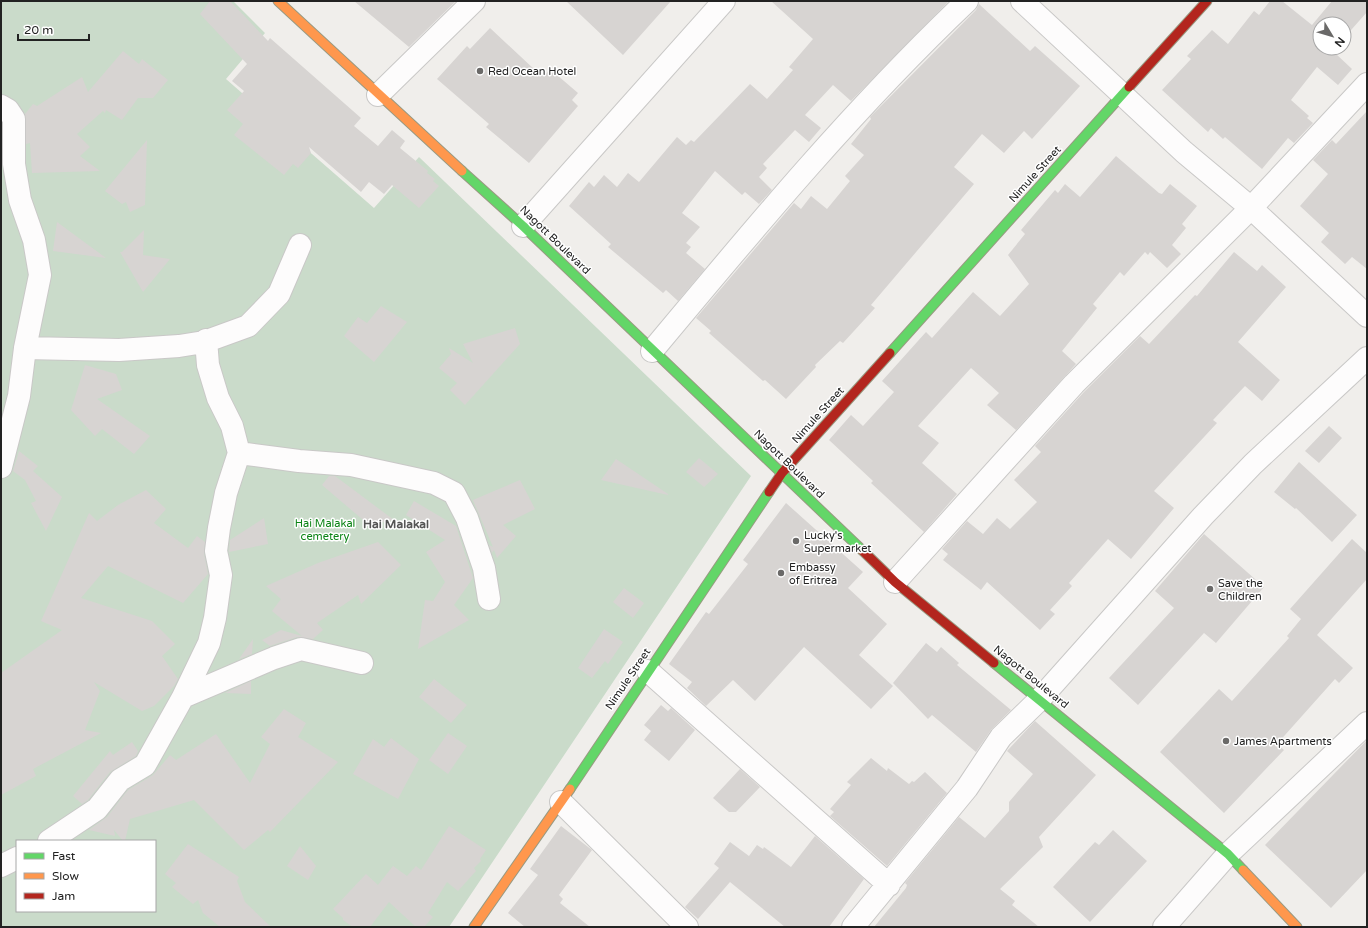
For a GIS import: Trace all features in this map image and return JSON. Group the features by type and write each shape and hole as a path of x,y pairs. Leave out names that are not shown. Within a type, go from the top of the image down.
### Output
{"street":[{"name":"Nagott Boulevard","path":"278,1 378,95 523,226 894,582 1228,854 1297,927"},
{"path":"378,95 474,1"},
{"path":"523,226 724,1"},
{"path":"652,351 745,240 832,141 921,44 967,1"},
{"path":"1022,1 1184,152 1251,208 1367,316"},
{"name":"Nimule Street","path":"474,927 561,802 782,473 1206,1"},
{"path":"894,582 1074,384 1251,208 1367,84"},
{"path":"1,106 8,110 14,119 14,164 20,200 34,240 40,276 17,403 1,467"},
{"path":"26,348 119,350 179,346 206,340 248,326 279,294 300,245"},
{"path":"50,840 97,809 120,780 145,764 184,697 209,643 215,618 221,575 216,551 219,528 226,493 239,453 232,426 218,398 208,364 206,340"},
{"path":"853,927 889,885 967,788 1001,737 1039,700 1203,516 1252,464 1367,358"},
{"path":"239,453 299,461 351,465 434,483 454,493 467,518 484,568 489,598"},
{"path":"184,697 274,658 301,649 362,663"},
{"path":"648,671 889,885"},
{"path":"1164,927 1228,854 1367,723"},
{"path":"561,802 687,927"},
{"path":"1,866 16,858"}],"green space":[{"name":"Hai Malakal cemetery","path":"1,1 233,1 265,33 226,79 374,208 419,157 751,476 449,927 1,927"}],"building":[{"path":"210,1 230,1 268,41 270,38 361,118 354,126 378,146 392,130 405,141 400,148 428,171 427,173 435,179 433,181 439,186 419,208 392,185 384,194 369,182 361,192 309,147 311,153 298,168 293,164 284,175 234,135 243,124 227,110 244,91 232,81 247,64 200,14"},
{"path":"354,1 456,1 409,47"},
{"path":"566,1 671,1 623,55"},
{"path":"771,1 949,1 851,101 833,85 805,115 821,128 809,142 795,130 763,164 767,168 759,177 772,190 759,204 745,192 742,195 715,171 682,213 700,227 686,243 691,247 686,253 705,269 678,301 666,290 663,293 608,247 611,244 569,206 589,182 594,187 604,175 617,187 628,173 639,182 677,137 686,145 691,140 694,142 750,84 767,99 793,70 789,67 813,39"},
{"path":"1270,1 1282,1 1312,25 1312,56 1338,56 1352,69 1338,85 1317,67 1291,100 1309,116 1307,118 1313,123 1294,143 1288,138 1262,169 1225,137 1223,139 1211,128 1208,132 1162,90 1191,59 1187,56 1212,30 1228,44 1254,11 1259,15"},
{"path":"1332,1 1367,1 1367,12 1352,29 1352,16 1320,16"},
{"path":"979,4 1030,51 1035,46 1080,86 1032,139 1024,131 1004,153 982,134 954,167 974,184 871,305 875,308 843,343 840,341 815,365 816,367 786,399 765,380 763,381 709,333 711,331 696,318 794,203 801,209 811,196 827,209 850,181 845,176 864,155 851,144 871,119 870,117 976,10"},
{"path":"490,28 535,70 537,69 545,75 550,69 578,93 572,100 578,106 529,163 486,127 489,124 437,79 467,46 470,49"},
{"path":"123,51 139,64 142,59 168,80 153,98 138,98 122,120 106,110 105,113 103,111 77,134 90,147 80,156 100,171 32,173 30,143 26,144 25,114 33,104 37,106 82,77 88,92"},
{"path":"1367,111 1367,269 1352,257 1345,264 1321,242 1329,233 1300,206 1328,174 1313,160 1332,140 1336,144"},
{"path":"147,140 145,205 130,212 126,202 122,204 105,191"},
{"path":"1116,156 1159,193 1162,194 1170,184 1197,206 1182,224 1186,228 1172,245 1181,254 1167,268 1150,252 1148,255 1145,252 1124,276 1120,272 1093,304 1097,308 1062,351 1076,364 1016,430 987,405 999,393 971,368 918,426 939,443 922,463 957,494 924,532 871,483 873,481 829,440 851,415 863,426 894,392 882,381 926,332 932,338 973,292 1000,316 1029,284 1008,255 1025,234 1021,230 1055,190 1058,193 1065,184 1080,197"},
{"path":"57,222 106,258 53,251"},
{"path":"144,230 143,255 170,259 143,292 120,252 122,252"},
{"path":"1234,252 1257,271 1262,265 1286,287 1238,342 1280,380 1262,401 1245,386 1213,420 1217,423 1154,491 1174,508 1131,559 1108,539 1069,583 1072,586 1050,610 1055,614 1040,630 987,582 981,590 943,560 948,554 942,549 967,521 983,534 997,518 1010,529 1037,502 1014,480 1041,452 1035,446 1083,393 1140,336 1149,344 1195,295 1197,296"},
{"path":"381,306 407,322 374,362 344,336 358,317 367,323"},
{"path":"515,328 520,344 465,405 450,390 457,383 439,368 451,354 449,348 473,363 463,344"},
{"path":"85,365 116,374 122,390 97,399 150,436 134,454 102,429 95,436 71,410"},
{"path":"1329,426 1342,438 1319,463 1305,451"},
{"path":"19,451 38,466 33,471 62,497 46,531 31,503 36,501 25,480 13,471"},
{"path":"699,458 718,474 704,487 686,472"},
{"path":"616,459 668,494 668,495 601,480"},
{"path":"1299,462 1357,515 1332,542 1296,508 1295,509 1274,492"},
{"path":"329,476 335,476 394,520 369,525 322,485"},
{"path":"520,480 535,509 503,525 516,536 497,558 494,550 492,553 489,545 493,547 472,498 473,500"},
{"path":"146,490 166,509 154,523 188,548 197,536 205,542 204,553 208,574 183,603 108,566 81,598 152,621 175,644 162,656 178,679 174,686 154,706 142,711 94,682 100,691 85,730 101,733 33,769 36,776 1,795 1,673 62,630 41,621 89,513 97,521 118,505"},
{"path":"414,501 456,526 473,578 454,605 469,620 418,649 425,600 433,601 445,582 426,552 445,540 406,515"},
{"path":"786,503 863,572 848,588 887,624 859,655 893,686 871,709 804,647 755,701 733,680 706,706 687,688 692,682 669,664 706,612 709,614 748,564 743,560"},
{"path":"264,518 268,544 229,552 230,540"},
{"name":"Save the Children","path":"1204,534 1264,587 1216,643 1204,633 1138,705 1109,678 1174,608 1155,591"},
{"path":"1352,539 1367,553 1367,579 1317,635 1353,668 1339,683 1335,679 1277,744 1284,750 1224,813 1160,752 1219,689 1232,701 1289,638 1287,636 1301,619 1290,609"},
{"path":"378,542 401,565 361,604 358,595 317,623 323,630 313,639 297,637 270,646 262,640 281,630 302,636 272,611 281,599 266,586 318,563"},
{"path":"624,588 644,603 633,618 613,602"},
{"path":"604,629 623,642 608,664 605,661 592,678 578,668"},
{"path":"253,639 252,654 239,659"},
{"path":"926,643 937,652 941,647 959,663 957,665 1011,710 991,730 976,752 932,715 928,719 893,683"},
{"path":"434,679 467,705 451,723 419,697"},
{"path":"251,681 251,694 225,693"},
{"path":"661,705 668,711 671,708 695,730 669,761 644,740 651,731 644,725"},
{"path":"284,709 306,723 298,737 338,762 270,832 268,830 244,850 194,800 130,819 125,840 122,840 114,830 115,836 89,830 107,817 128,790 153,775 170,755 176,760 216,734 250,783 270,744 261,737"},
{"path":"1035,721 1096,775 1039,837 1043,847 1000,889 1015,901 1012,905 1039,927 874,927 906,888 907,885 905,883 959,817 985,838 1009,811 1009,802 1033,774 1007,751"},
{"path":"448,733 467,746 448,774 429,760"},
{"path":"391,738 419,759 398,799 353,774 373,739 384,747"},
{"path":"1367,740 1367,870 1331,908 1265,845"},
{"path":"132,742 138,751 136,756 110,772 88,800 82,804 73,796 110,751 113,755"},
{"path":"871,758 887,771 888,768 909,784 912,781 914,782 925,772 947,793 887,866 830,816 834,812 830,809 851,785 847,782"},
{"path":"740,769 760,787 736,812 729,812 713,798"},
{"path":"449,826 486,850 480,859 481,861 474,868 476,871 458,891 447,882 428,913 433,917 424,927 416,927 389,902 370,927 353,927 343,920 343,918 333,909 366,874 378,885 393,866 407,876 416,866 421,870"},
{"path":"561,826 592,850 559,895 563,899 560,903 590,927 525,927 508,913 538,875 530,869"},
{"path":"1113,830 1147,861 1090,922 1053,887 1095,842 1099,845"},
{"path":"815,836 864,879 829,927 785,927 730,882 698,919 685,907 719,868 714,864 730,842 749,856 757,845 763,849 764,847 791,867"},
{"path":"188,844 239,877 237,881 245,902 271,927 220,927 203,913 198,900 193,904 172,887 176,883 165,874"},
{"path":"300,846 316,866 308,880 287,866"}],"traffic: fast":[{"path":"890,353 1129,87"},
{"path":"462,171 523,226 862,550"},
{"path":"570,789 769,492"},
{"path":"994,663 1228,854 1243,870"}],"traffic: slow":[{"path":"278,1 462,171"},
{"path":"474,927 570,789"},
{"path":"1243,870 1297,927"}],"traffic: jam":[{"path":"1129,87 1207,1"},
{"path":"769,492 782,473 890,353"},
{"path":"862,550 895,582 994,663"}],"place":[{"name":"Red Ocean Hotel","path":"480,71"},
{"name":"Lucky's Supermarket","path":"796,541"},
{"name":"Embassy of Eritrea","path":"781,573"},
{"name":"Save the Children","path":"1210,589"},
{"name":"James Apartments","path":"1226,741"}],"district":[{"name":"Hai Malakal","path":"396,524"}]}
